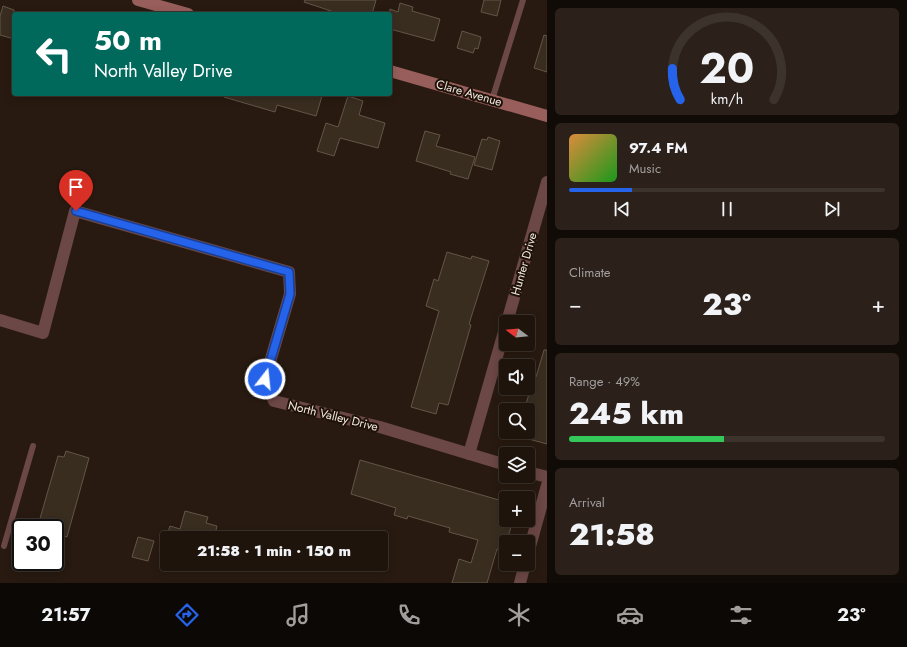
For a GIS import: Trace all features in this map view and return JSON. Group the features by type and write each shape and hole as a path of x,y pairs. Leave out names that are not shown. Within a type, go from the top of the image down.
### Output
{"street":[{"path":"138,0 181,12"},
{"name":"Clare Avenue","path":"392,72 547,116"},
{"name":"Hunter Drive","path":"509,315 547,182"},
{"name":"North Valley Drive","path":"0,320 43,333 76,211 289,272 290,294 265,379 274,401 380,427 499,463"},
{"path":"469,454 499,349"},
{"path":"535,474 547,477"},
{"path":"533,535 547,485"},
{"path":"520,583 523,571"}],"lane":[{"path":"492,100 523,0"},
{"path":"4,546 33,446"}],"building":[{"path":"305,0 376,0 373,12 334,12 304,2"},
{"path":"484,0 501,0 497,16 481,12"},
{"path":"400,3 413,7 412,11 440,19 434,41 392,30 392,12 390,12 390,9 398,12"},
{"path":"3,6 14,10 14,12 12,12 12,38 0,35 0,16"},
{"path":"462,31 481,37 478,49 475,48 473,53 457,48"},
{"path":"544,35 547,36 547,72 534,68"},
{"path":"322,96 316,116 277,105 275,112 224,97"},
{"path":"348,96 363,101 359,115 385,123 378,148 340,138 334,156 317,151 326,123 338,127"},
{"path":"425,131 440,135 436,146 475,157 468,179 416,161"},
{"path":"488,137 500,141 492,170 474,165 482,139 487,140"},
{"path":"447,252 471,259 472,256 489,261 469,324 471,325 448,405 439,403 436,414 411,407 439,311 426,306 434,279 438,281"},
{"path":"544,350 547,350 547,444 529,439 535,439 535,403 526,403 529,395 535,395 536,377"},
{"path":"66,451 89,458 67,537 64,536 64,519 40,519 58,456 64,457"},
{"path":"360,460 499,500 499,527 511,527 509,535 499,535 499,550 497,549 487,583 452,583 459,559 471,563 478,540 449,532 450,528 408,516 407,519 394,515 396,508 351,494"},
{"path":"185,511 208,517 206,523 217,526 216,531 168,531 170,526 180,529"},
{"path":"138,537 154,541 148,561 132,557"}],"route":[{"path":"76,211 289,272 290,294 265,379"}]}
